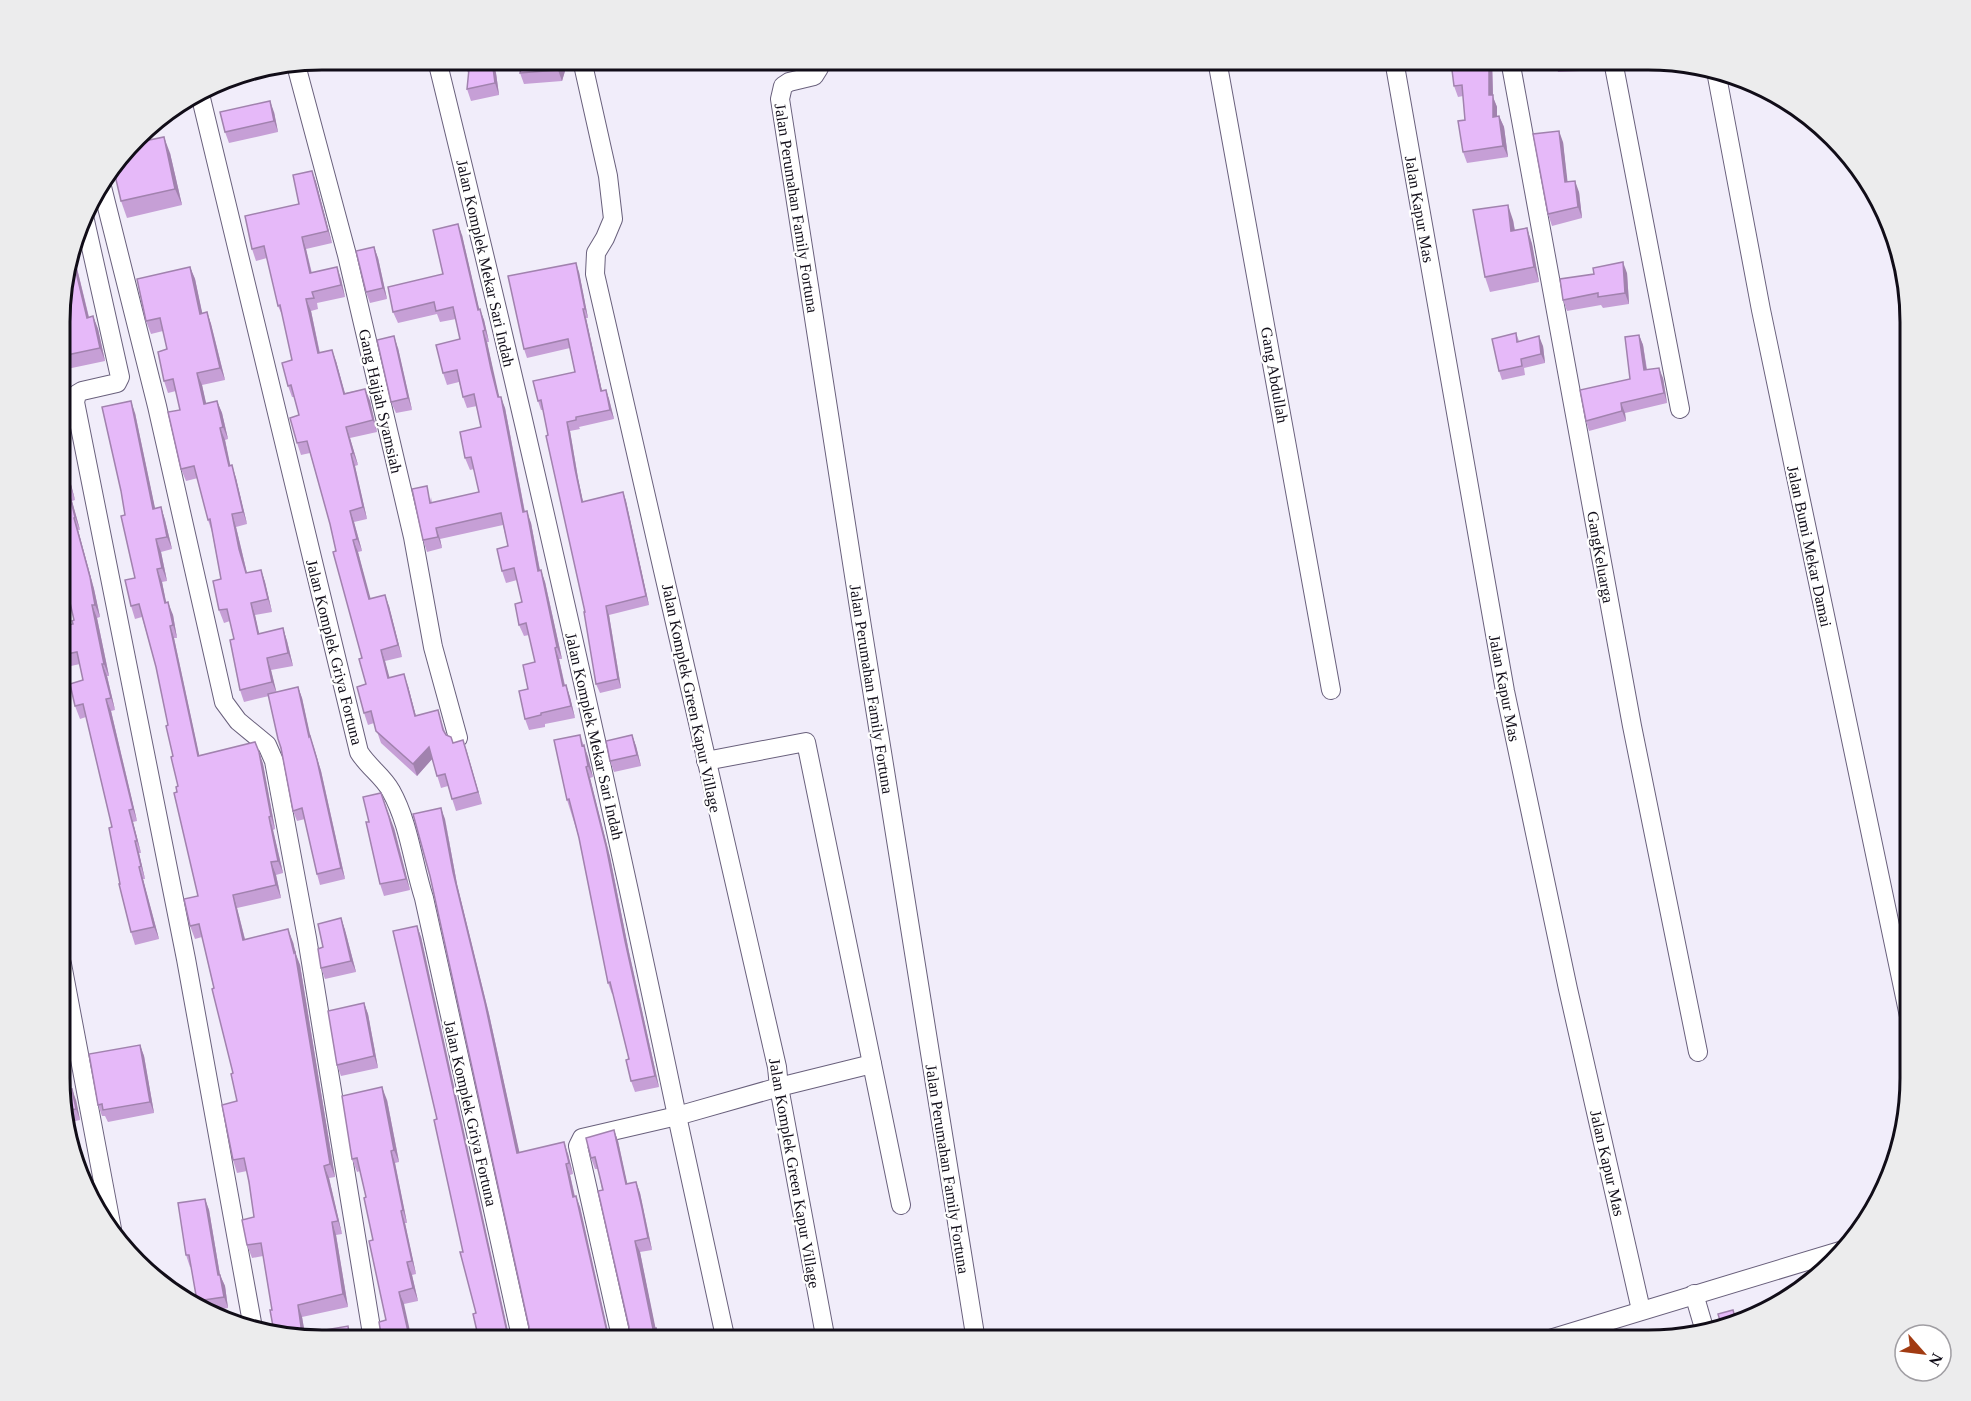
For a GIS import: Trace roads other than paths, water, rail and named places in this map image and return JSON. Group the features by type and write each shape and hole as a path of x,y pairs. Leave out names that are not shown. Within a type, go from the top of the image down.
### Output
{"street":[{"name":"Jalan Komplek Mekar Sari Indah","path":"438,70 515,386 626,873 724,1330"},
{"name":"Jalan Komplek Green Kapur Village","path":"584,70 609,176 613,219 596,254 595,274 777,1067 824,1330"},
{"name":"Jalan Perumahan Family Fortuna","path":"818,70 814,76 789,82 783,86 780,99 863,639 974,1330"},
{"name":"Gang Abdullah","path":"1219,70 1331,690"},
{"name":"Jalan Kapur Mas","path":"1396,70 1505,691 1568,989 1641,1310"},
{"name":"GangKeluarga","path":"1512,70 1632,726 1698,1052"},
{"path":"1615,70 1680,409"},
{"name":"Gang Hajjah Syamsiah","path":"298,72 350,267 412,537 434,647 458,738"},
{"name":"Jalan Bumi Mekar Damai","path":"1718,80 1771,357 1900,973"},
{"name":"Jalan Komplek Griya Fortuna","path":"202,101 359,752 391,791 406,832 424,898 520,1330"},
{"path":"104,196 157,406 224,702 238,721 267,745 274,761 309,949 371,1330"},
{"path":"88,232 120,377 117,383 77,394 75,402 186,959 252,1320"},
{"path":"705,761 806,742 901,1205"},
{"path":"70,1006 109,1212"},
{"path":"620,1330 578,1146 582,1138 677,1116 779,1086 872,1064"},
{"path":"1598,1330 1641,1310 1830,1254"},
{"path":"1695,1294 1703,1325"}]}
